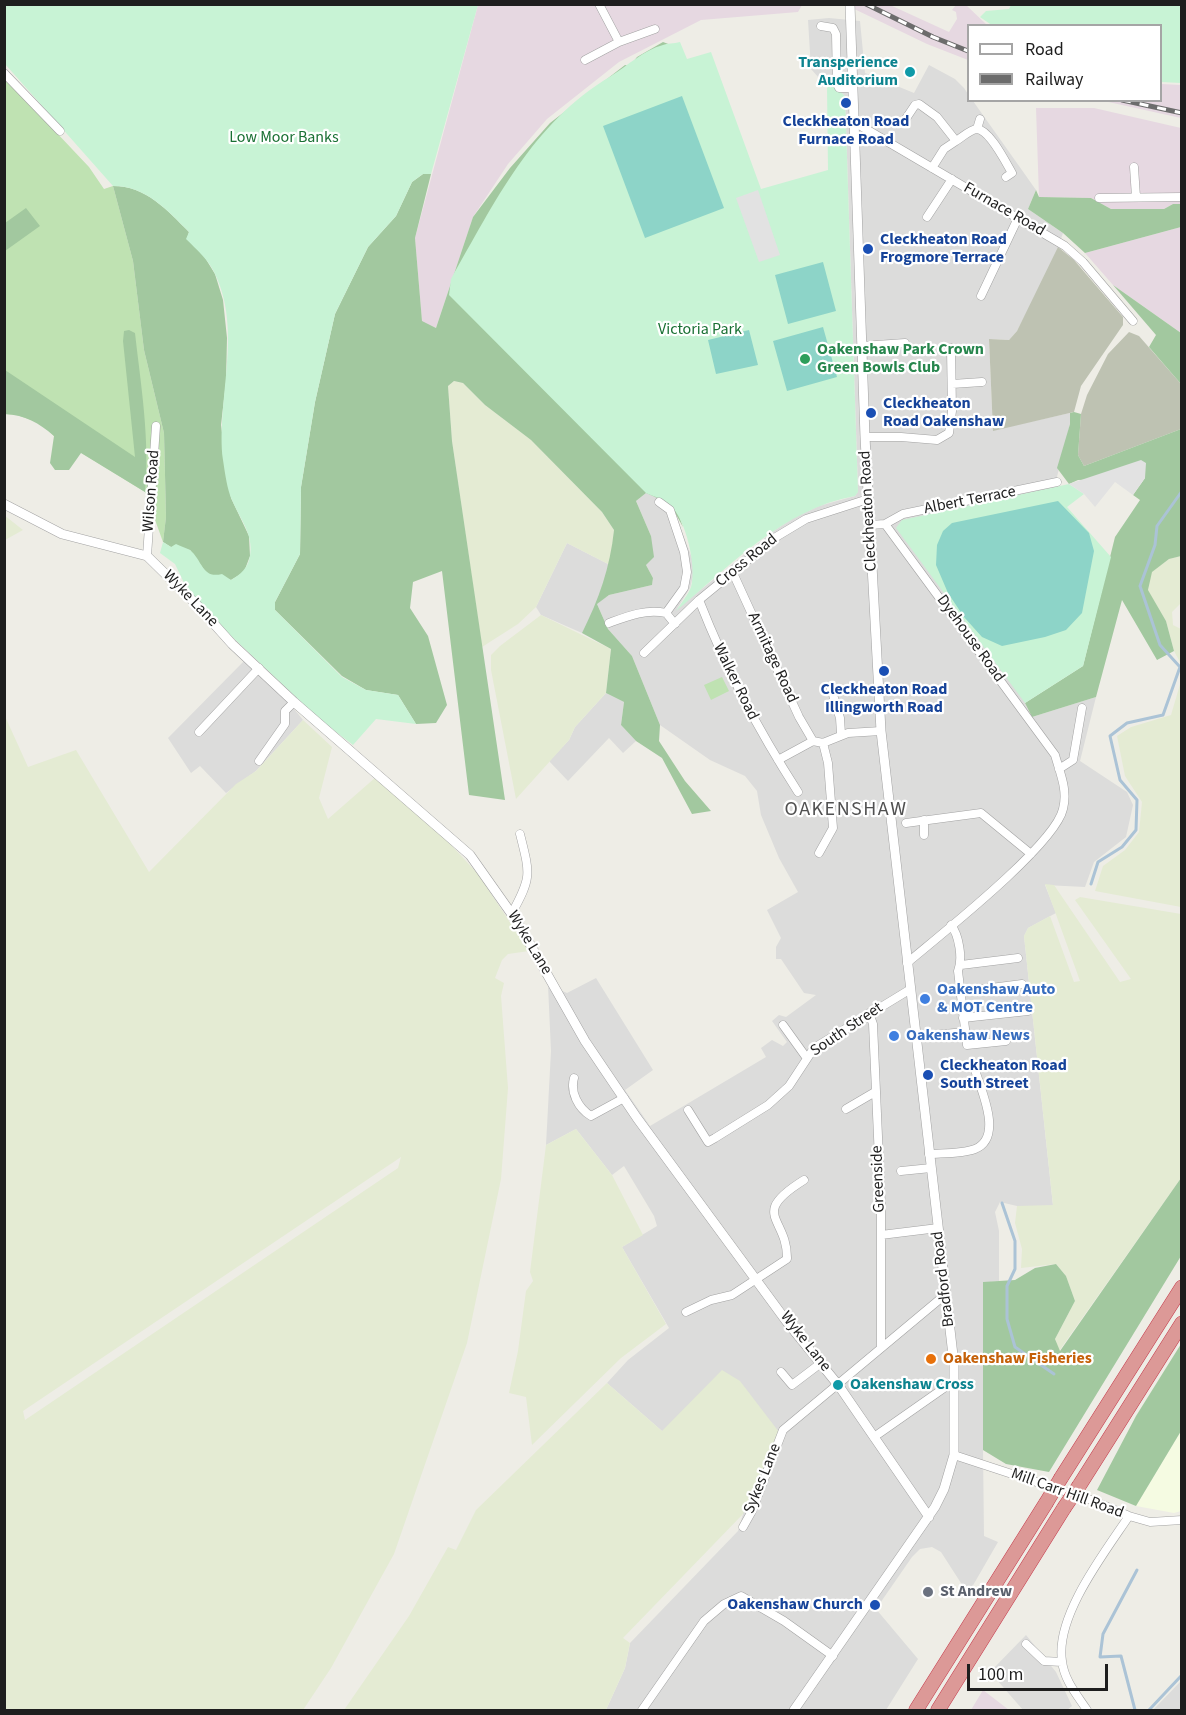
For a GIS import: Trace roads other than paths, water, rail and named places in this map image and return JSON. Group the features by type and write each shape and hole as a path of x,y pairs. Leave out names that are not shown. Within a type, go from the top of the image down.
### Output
{"highway":[{"path":"916,1710 1182,1287"},
{"path":"938,1710 1182,1323"}],"street":[{"path":"599,4 619,42"},
{"name":"Cleckheaton Road","path":"850,4 865,437 881,731 912,1016"},
{"path":"821,26 833,28 836,34 839,88 852,88"},
{"path":"585,60 619,42 655,29"},
{"path":"4,73 60,131"},
{"path":"905,120 915,105 919,104 937,117 956,141"},
{"path":"932,168 944,149 977,129 980,119"},
{"name":"Furnace Road","path":"854,122 1065,246 1083,262 1133,321"},
{"path":"977,129 991,138 1012,173 1006,177"},
{"path":"1134,167 1136,197"},
{"path":"927,216 952,179"},
{"path":"1099,198 1182,197"},
{"path":"981,297 1018,218"},
{"path":"862,346 904,343"},
{"path":"865,437 901,436 938,440 949,433 952,384 951,348"},
{"path":"952,384 982,382"},
{"name":"Wilson Road","path":"147,556 156,426"},
{"name":"Albert Terrace","path":"885,524 903,514 1057,483"},
{"name":"Cross Road","path":"644,653 699,600 776,537 806,519 868,499"},
{"path":"659,502 670,510 684,552 687,572 684,588 666,613"},
{"path":"4,504 62,534 147,556"},
{"path":"870,525 885,524"},
{"name":"Dyehouse Road","path":"885,524 1054,755 1065,787 1063,810 1051,832 1031,854 907,963"},
{"name":"Wyke Lane","path":"147,556 294,702 457,841 470,855 512,913 585,1041 624,1098 839,1386 929,1517"},
{"name":"Armitage Road","path":"733,573 799,717 813,741"},
{"name":"Walker Road","path":"699,600 724,664 757,728 798,792"},
{"path":"609,623 637,613 654,610 666,613 675,624"},
{"path":"199,732 259,668"},
{"path":"831,688 840,718 841,734"},
{"path":"259,761 285,724 285,711 294,702"},
{"path":"1059,769 1073,760 1082,708"},
{"path":"778,760 813,741 823,743 841,734 881,731"},
{"path":"819,853 833,828 828,763 823,743"},
{"path":"906,823 981,813 1031,854"},
{"path":"924,820 924,835"},
{"path":"512,913 526,887 529,871 520,834"},
{"path":"951,925 956,931 961,965 958,971 967,1045 1006,1041"},
{"path":"961,965 1018,958"},
{"path":"960,992 1022,984"},
{"name":"South Street","path":"688,1110 708,1142 768,1105 789,1086 814,1048 909,990"},
{"path":"963,1018 1028,1011"},
{"name":"Greenside","path":"869,1013 873,1024 881,1235 881,1347"},
{"name":"Bradford Road","path":"794,1710 929,1517 944,1489 954,1455 954,1381 946,1294 912,1016"},
{"path":"783,1025 806,1057"},
{"path":"915,1037 964,1032"},
{"path":"929,1154 976,1149 987,1140 990,1126 976,1073"},
{"path":"574,1078 572,1090 579,1105 591,1116 624,1098"},
{"path":"846,1109 875,1092"},
{"path":"901,1171 930,1168"},
{"path":"686,1312 711,1300 732,1295 787,1259 787,1243 776,1226 773,1213 777,1200 804,1180"},
{"path":"881,1235 938,1228"},
{"name":"Sykes Lane","path":"742,1527 752,1511 783,1430 839,1386 881,1347 946,1294"},
{"path":"781,1372 792,1385 821,1363"},
{"path":"874,1437 954,1381"},
{"name":"Mill Carr Hill Road","path":"954,1455 1091,1500 1130,1516 1150,1521 1182,1520"},
{"path":"1087,1710 1071,1688 1062,1662 1061,1646 1065,1625 1100,1560 1130,1516"},
{"path":"642,1710 704,1622 724,1604 741,1596 784,1621 833,1656"},
{"path":"1026,1644 1044,1661 1062,1662"}],"waterway":[{"path":"1091,884 1098,862 1122,847 1136,830 1137,800 1120,780 1110,736 1127,723 1163,715 1180,667 1160,645 1140,586 1155,545 1157,526 1182,491"},
{"path":"1002,1203 1015,1241 1015,1269 1007,1286 1007,1319 1015,1347 1054,1374"},
{"path":"1135,1710 1121,1656 1100,1657 1103,1634 1137,1570"},
{"path":"1149,1710 1181,1676"}],"railway":[{"path":"866,4 933,37 967,51"},
{"path":"1131,102 1182,113"}],"place":[{"name":"Transperience Auditorium","path":"910,72"},
{"name":"Cleckheaton Road Furnace Road","path":"846,103"},
{"name":"Cleckheaton Road Frogmore Terrace","path":"868,249"},
{"name":"Oakenshaw Park Crown Green Bowls Club","path":"805,359"},
{"name":"Cleckheaton Road Oakenshaw","path":"871,413"},
{"name":"Cleckheaton Road Illingworth Road","path":"884,671"},
{"name":"Oakenshaw Auto & MOT Centre","path":"925,999"},
{"name":"Oakenshaw News","path":"894,1036"},
{"name":"Cleckheaton Road South Street","path":"928,1075"},
{"name":"Oakenshaw Fisheries","path":"931,1359"},
{"name":"Oakenshaw Cross","path":"838,1385"},
{"name":"St Andrew","path":"928,1592"},
{"name":"Oakenshaw Church","path":"875,1605"}],"district":[{"name":"OAKENSHAW","path":"846,811"}],"park label":[{"name":"Low Moor Banks","path":"284,138"},
{"name":"Victoria Park","path":"700,330"}]}
